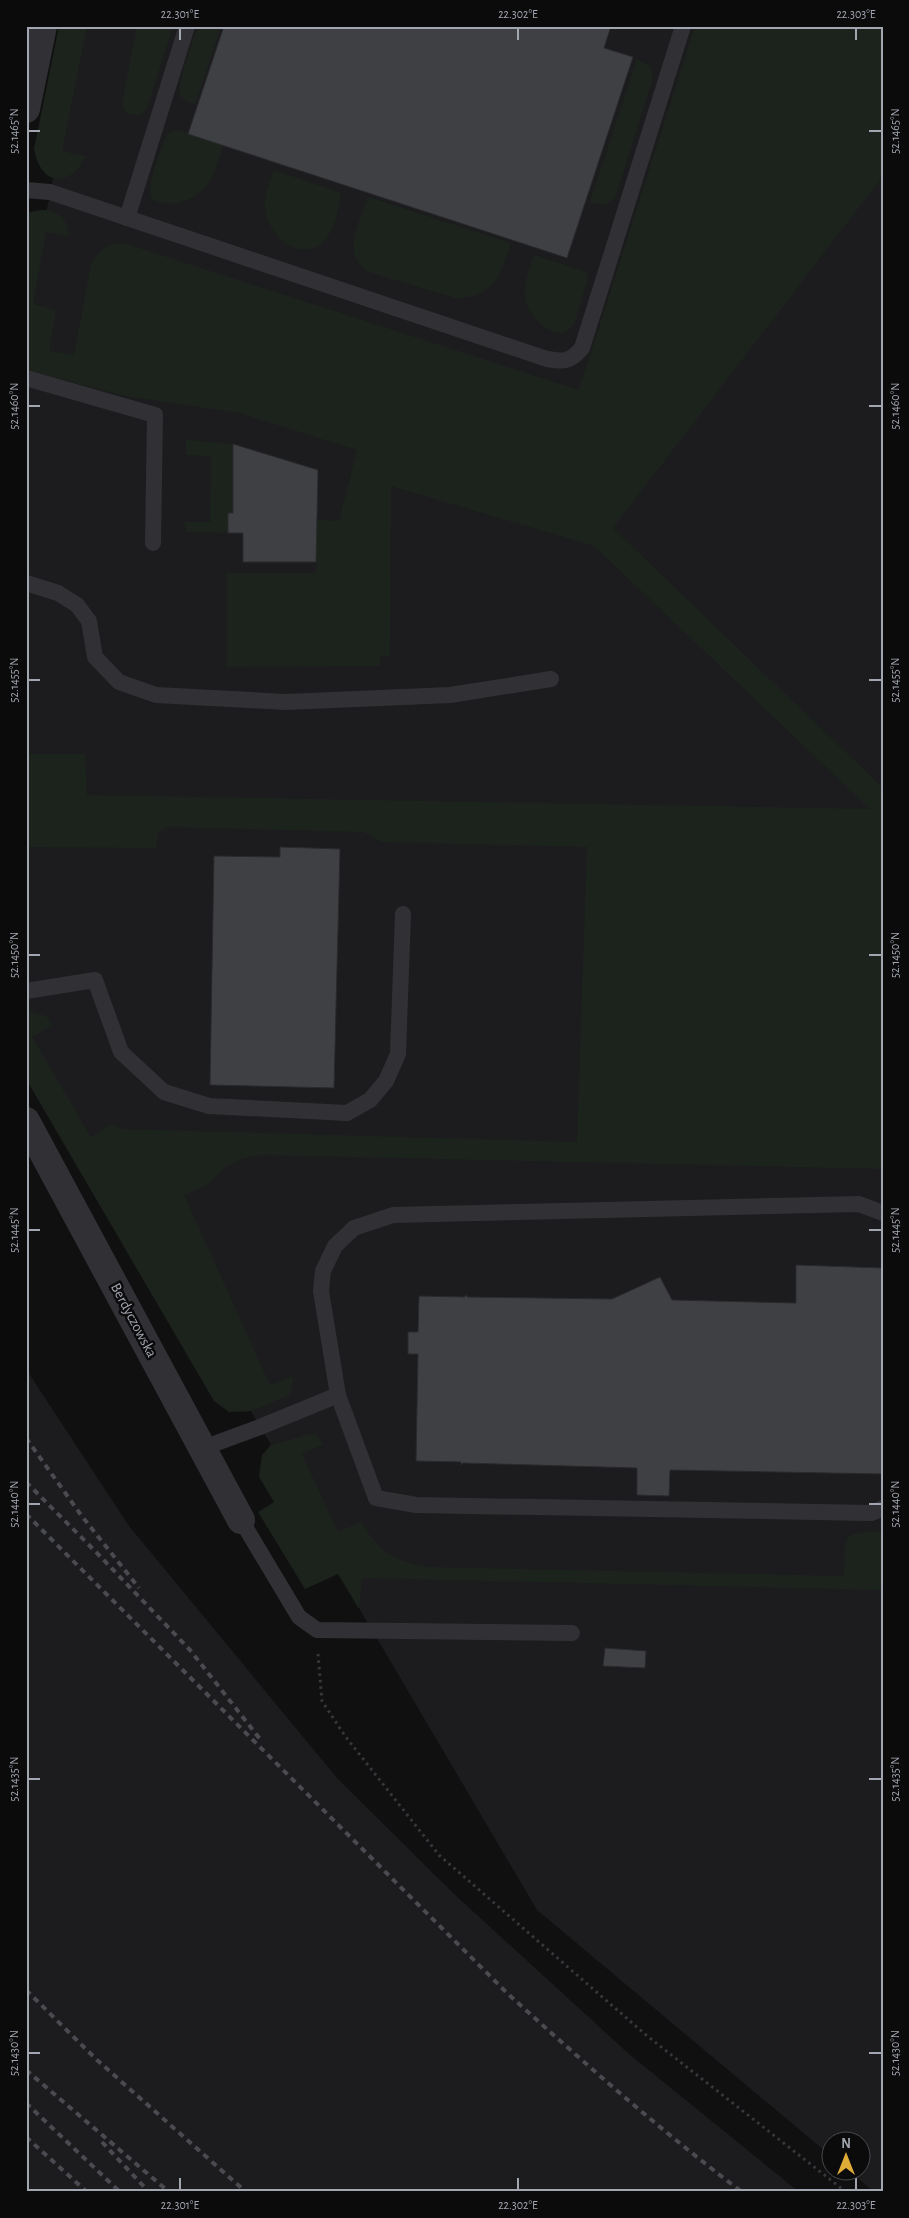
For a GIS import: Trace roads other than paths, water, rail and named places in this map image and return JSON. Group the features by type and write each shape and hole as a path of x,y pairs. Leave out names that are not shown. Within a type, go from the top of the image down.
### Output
{"street":[{"path":"26,109 43,26"},
{"name":"Berdyczowska","path":"26,1121 241,1520"}],"lane":[{"path":"126,218 187,26"},
{"path":"26,190 50,192 546,359 561,361 574,358 582,348 683,26"},
{"path":"26,378 155,415 153,542"},
{"path":"26,583 58,592 77,605 89,621 95,657 120,682 156,695 286,702 450,695 551,679"},
{"path":"26,991 96,980 122,1052 164,1092 209,1106 347,1113 370,1100 386,1081 398,1054 403,914"},
{"path":"883,1212 859,1204 394,1215 354,1228 335,1246 323,1271 321,1290 338,1395 376,1498 416,1505 871,1513 883,1508"},
{"path":"203,1448 338,1395"},
{"path":"241,1520 299,1617 317,1630 572,1633"}],"railway":[{"path":"26,1438 81,1515 139,1588"},
{"path":"26,1482 190,1650 260,1739"},
{"path":"26,1514 507,1993 622,2095 742,2192"},
{"path":"26,1990 97,2060 246,2192"},
{"path":"26,2070 169,2192"},
{"path":"26,2103 120,2192"},
{"path":"26,2137 87,2192"},
{"path":"102,2142 149,2192"}]}
